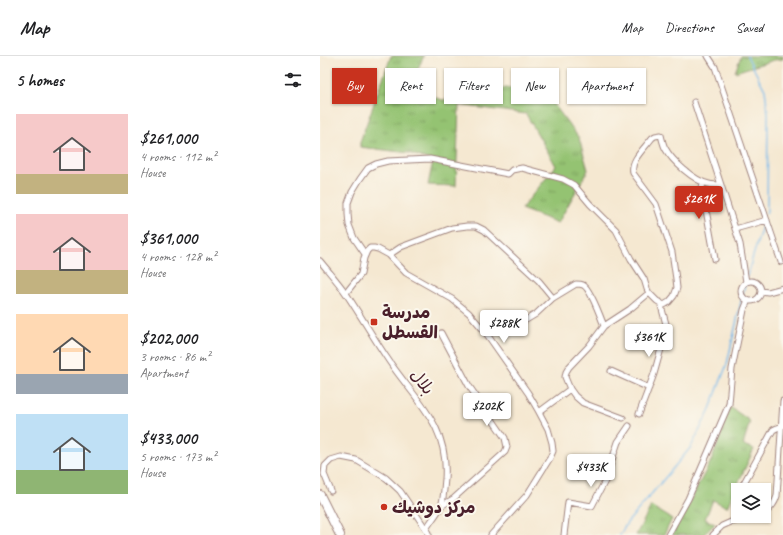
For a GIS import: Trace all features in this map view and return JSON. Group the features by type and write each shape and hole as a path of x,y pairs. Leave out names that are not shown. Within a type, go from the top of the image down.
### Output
{"main road":[{"path":"320,495 340,535"},
{"path":"320,506 334,535"}],"street":[{"path":"708,56 715,67 781,262"},
{"path":"694,102 740,244 746,282"},
{"path":"365,254 354,238 349,225 348,203 352,192 368,168 388,160 430,159 508,174 512,170 522,168 563,179 574,185 590,204 616,230 631,259 644,279 649,293 664,305 674,296 677,288 672,252 656,204 633,173 632,169 635,160 652,138 655,136 661,136 665,148 679,166 696,179 708,184 721,185"},
{"path":"703,182 702,188 715,259"},
{"path":"735,229 767,220"},
{"path":"388,255 401,247 452,228 476,226 484,230 539,281 553,298"},
{"path":"346,294 361,274 367,251 370,248 378,249 388,255 406,273 452,299 469,313 486,333 528,393 548,429 553,451 527,495 491,535"},
{"name":"بلال","path":"320,261 346,294 398,374 430,417 441,439 444,455 444,490 441,506 426,529"},
{"path":"752,281 760,286 761,291 760,295 752,301 745,299 741,292 743,285 746,282 752,281"},
{"path":"486,333 494,323 526,320 536,314 553,298 576,284 583,285 586,288 604,326"},
{"path":"761,291 768,292 783,288"},
{"path":"623,418 583,403 570,389 565,377 566,372 604,326 630,309 649,293"},
{"path":"668,535 688,499 729,404 732,369 744,310 748,300"},
{"path":"639,414 654,374 666,331 666,324 660,302"},
{"path":"441,506 453,500 505,452 508,447 505,438 469,386 442,333"},
{"path":"611,371 649,388"},
{"path":"539,412 570,389"},
{"path":"771,507 776,501 777,496 783,401"},
{"path":"564,535 568,502 592,506 605,481 618,442 629,426"},
{"path":"744,483 773,430 782,427"},
{"path":"331,491 324,474 325,466 331,460 341,457 356,460 386,478 400,491 429,535"},
{"path":"713,535 722,526 731,522"}],"green space":[{"path":"391,56 424,56 418,68 387,68"},
{"path":"741,56 783,56 783,59 774,60 735,72"},
{"path":"385,73 385,104 436,104 436,98 444,100 444,104 503,104 503,88 511,88 511,104 554,104 579,138 588,170 558,223 521,209 556,166 526,114 459,105 456,186 428,185 433,161 409,153 360,147 360,142 374,104 377,104 377,95"},
{"path":"730,407 750,421 743,445 754,449 738,483 731,483 731,498 727,507 713,500 705,519 715,524 703,535 672,535 712,459"},
{"path":"651,506 672,519 664,535 636,535"}],"waterway":[{"path":"747,56 765,90 768,113 766,213"},
{"path":"747,276 763,223"},
{"path":"620,535 627,523 691,447 710,409 727,364 745,284"}],"place":[{"name":"مدرسة القسطل","path":"374,322"},
{"name":"مركز دوشيك","path":"384,507"}]}
